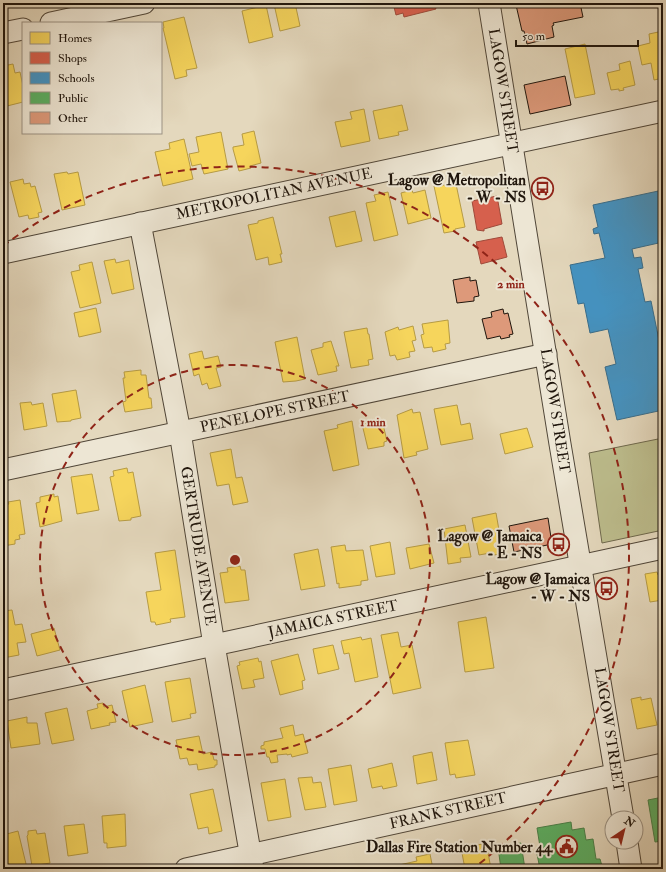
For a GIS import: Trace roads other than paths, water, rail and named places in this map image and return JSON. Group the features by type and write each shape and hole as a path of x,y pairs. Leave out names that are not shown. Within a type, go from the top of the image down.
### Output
{"street":[{"path":"56,22 144,3"},
{"name":"LAGOW STREET","path":"489,3 560,444 622,810"},
{"path":"3,33 22,29"},
{"name":"METROPOLITAN AVENUE","path":"3,253 663,111"},
{"name":"GERTRUDE AVENUE","path":"140,223 180,432 214,645 252,862"},
{"name":"PENELOPE STREET","path":"3,470 546,354"},
{"name":"JAMAICA STREET","path":"3,690 663,548"},
{"name":"FRANK STREET","path":"186,869 252,862 663,764"},
{"path":"628,850 632,869"}],"place":[{"name":"Lagow @ Metropolitan - W - NS","path":"542,189"},
{"name":"Lagow @ Jamaica - E - NS","path":"558,545"},
{"name":"Lagow @ Jamaica - W - NS","path":"606,588"},
{"name":"Dallas Fire Station Number 44","path":"567,847"}]}
